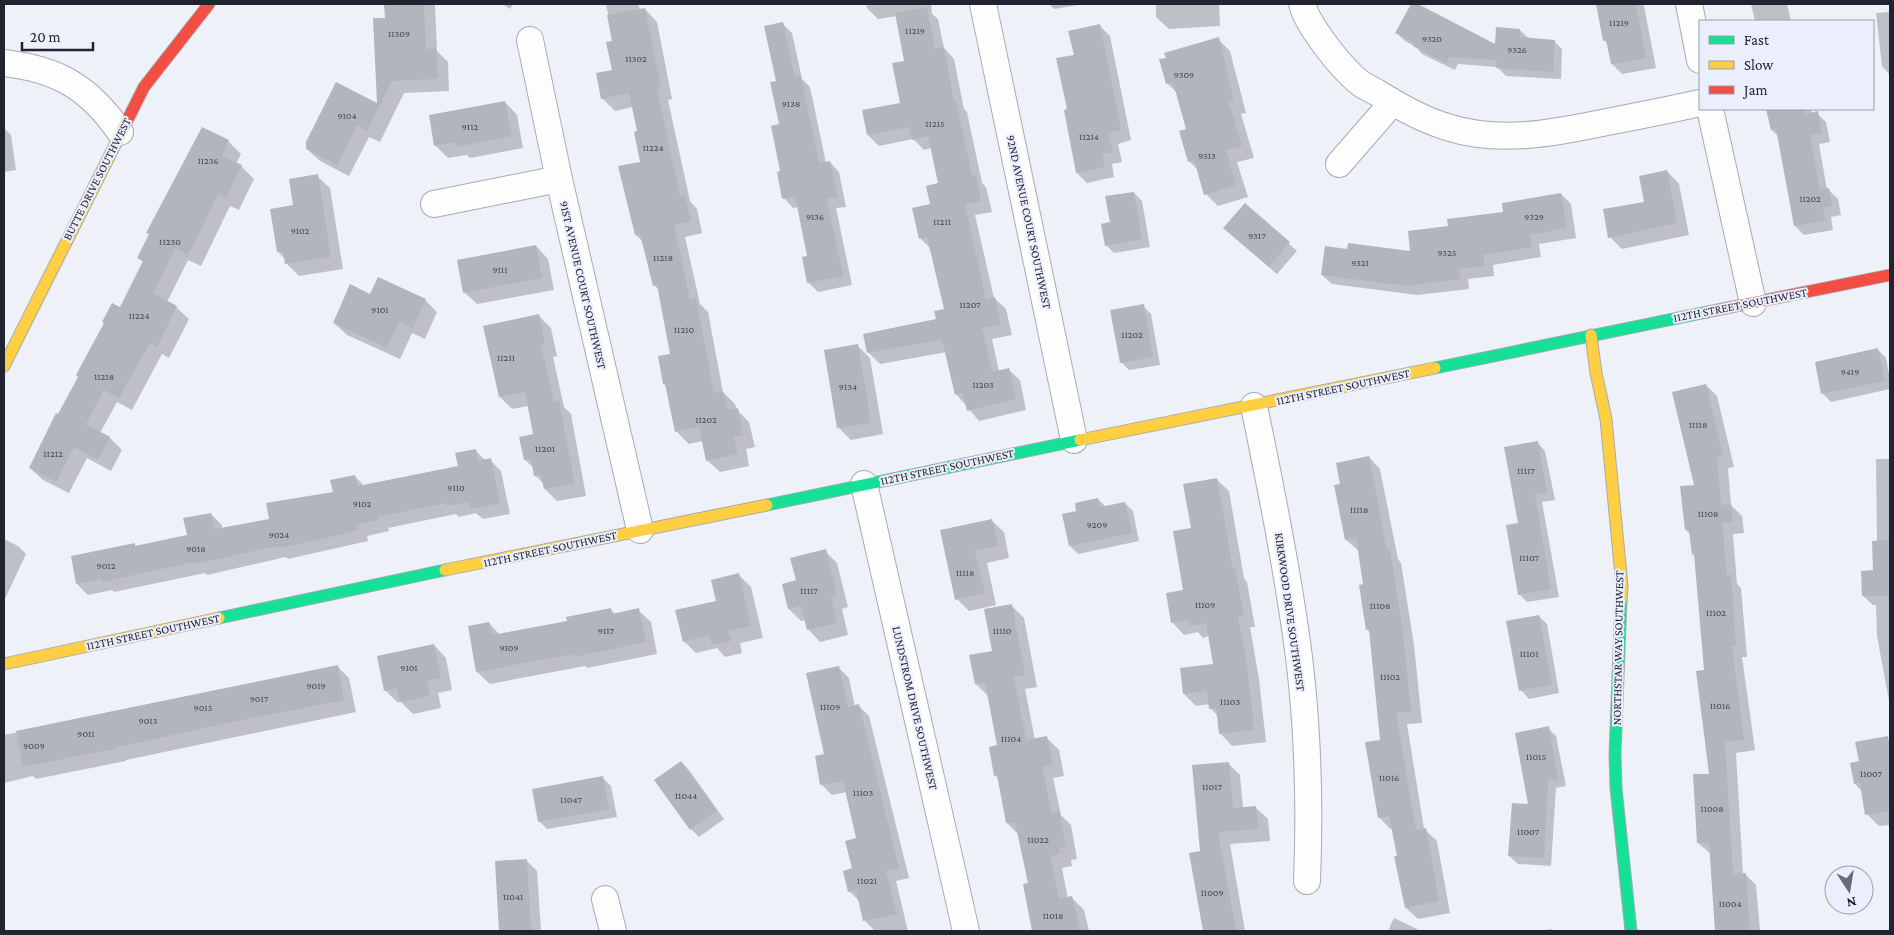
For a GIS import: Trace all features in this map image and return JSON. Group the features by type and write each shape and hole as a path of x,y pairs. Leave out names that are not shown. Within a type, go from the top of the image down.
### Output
{"street":[{"name":"BUTTE DRIVE SOUTHWEST","path":"4,366 144,87 209,4"},
{"name":"92ND AVENUE COURT SOUTHWEST","path":"984,4 1074,440"},
{"path":"1302,4 1323,41 1346,70 1360,83 1411,113 1448,128 1486,136 1526,137 1566,131 1699,103"},
{"path":"1689,4 1699,55"},
{"name":"91ST AVENUE COURT SOUTHWEST","path":"530,40 559,178 640,530"},
{"path":"4,63 29,66 52,73 73,84 92,98 108,114 120,132"},
{"path":"1339,164 1392,102"},
{"path":"1710,110 1753,303"},
{"path":"434,204 559,178"},
{"name":"112TH STREET SOUTHWEST","path":"4,664 334,593 1074,440 1254,406 1591,335 1890,275"},
{"name":"NORTHSTAR WAY SOUTHWEST","path":"1591,335 1596,373 1606,419 1622,586 1615,754 1616,788 1631,931"},
{"name":"KIRKWOOD DRIVE SOUTHWEST","path":"1254,406 1273,498 1299,657 1307,757 1309,828 1307,881"},
{"name":"LUNDSTROM DRIVE SOUTHWEST","path":"864,484 966,931"},
{"path":"605,899 613,931"}],"building":[{"path":"384,4 424,4 426,49 436,48 438,79 392,81 367,131 357,125 337,165 306,149 306,142 336,82 377,103 373,18 385,18"},
{"path":"1411,4 1418,4 1495,44 1496,27 1520,29 1520,37 1555,40 1553,72 1496,68 1497,60 1450,57 1446,63 1413,46 1414,43 1395,33"},
{"path":"1596,4 1636,4 1646,58 1611,64 1606,40 1603,41"},
{"path":"927,7 935,49 944,47 954,101 956,100 972,176 976,175 981,201 965,205 986,299 995,297 1001,324 982,328 992,372 1009,368 1016,399 967,411 963,393 955,395 941,340 867,353 863,334 936,319 934,311 944,309 927,237 919,239 912,208 930,204 926,186 938,183 928,136 912,140 909,127 867,135 862,110 900,103 892,63 904,61 895,13"},
{"path":"645,8 661,87 657,88 680,196 685,195 691,221 674,225 690,299 696,298 714,393 723,391 728,410 738,408 743,435 734,437 738,454 706,461 699,427 675,432 665,384 663,384 658,356 670,354 657,285 653,286 640,234 635,235 618,166 640,162 634,132 637,131 629,93 601,99 596,73 612,70 606,42 612,41 607,15"},
{"path":"783,22 795,77 801,76 819,163 830,161 838,197 827,199 843,276 807,283 802,257 807,256 795,196 782,199 777,172 780,171 771,126 779,124 770,82 776,81 764,26"},
{"path":"1100,24 1121,130 1108,133 1113,152 1102,154 1105,167 1076,173 1064,110 1067,109 1056,58 1074,55 1068,31"},
{"path":"1219,37 1234,101 1229,102 1242,146 1226,150 1236,185 1204,195 1194,160 1188,162 1179,131 1186,129 1173,82 1166,84 1159,59 1166,58 1164,53"},
{"path":"505,101 512,136 457,147 456,142 434,146 429,115"},
{"path":"1766,110 1804,110 1805,114 1818,111 1822,133 1810,135 1820,190 1829,188 1832,206 1823,208 1825,221 1794,226 1776,129 1771,130"},
{"path":"202,127 229,140 222,156 242,165 226,198 218,194 188,255 175,248 153,293 177,306 157,347 150,343 119,398 104,390 86,424 110,437 98,460 74,447 56,482 29,468 56,413 58,414 78,377 76,375 104,323 102,322 112,303 120,307 143,261 137,258 149,234 146,233"},
{"path":"1667,170 1677,223 1608,238 1603,209 1644,202 1639,176"},
{"path":"318,174 331,257 285,264 283,251 277,252 270,209 293,205 289,179"},
{"path":"1134,192 1142,239 1105,246 1101,224 1110,222 1105,196"},
{"path":"1561,193 1567,228 1530,235 1532,247 1483,255 1485,266 1459,269 1460,279 1407,286 1321,275 1325,246 1347,249 1348,243 1410,251 1408,231 1448,226 1447,219 1503,212 1502,203"},
{"path":"1245,203 1290,242 1269,267 1223,228"},
{"path":"536,245 542,278 463,293 457,260"},
{"path":"378,277 426,299 413,328 399,322 387,348 333,323 350,284 370,294"},
{"path":"1144,304 1153,357 1120,363 1110,310"},
{"path":"539,314 545,344 541,345 554,402 559,401 575,484 544,489 541,475 534,476 531,459 524,460 519,437 533,434 525,392 499,397 483,326"},
{"path":"858,344 871,423 837,428 824,350"},
{"path":"1878,348 1885,381 1821,394 1815,362"},
{"path":"1706,384 1723,456 1717,457 1721,505 1731,504 1733,522 1722,523 1727,576 1731,575 1736,646 1732,647 1744,740 1725,742 1733,874 1746,873 1750,931 1715,931 1709,843 1697,843 1693,774 1709,774 1696,671 1704,670 1694,554 1692,555 1689,530 1685,530 1680,486 1694,485 1672,392"},
{"path":"1538,441 1547,492 1535,495 1551,589 1518,595 1506,525 1518,523 1504,447"},
{"path":"476,449 478,461 491,458 500,503 471,509 469,502 446,506 446,503 378,517 379,520 356,525 358,530 314,541 276,548 276,546 102,582 101,579 76,584 71,556 135,543 135,546 187,535 183,518 211,513 215,529 269,519 266,503 333,492 330,480 355,475 358,486 458,466 455,453"},
{"path":"1369,456 1387,551 1390,550 1403,632 1411,712 1396,713 1416,830 1426,828 1439,901 1405,908 1394,856 1397,856 1389,816 1378,818 1365,742 1380,740 1369,629 1366,630 1359,585 1363,584 1356,538 1345,540 1334,485 1340,484 1336,463"},
{"path":"1217,478 1233,569 1235,568 1244,615 1238,616 1247,665 1254,730 1219,734 1216,708 1209,709 1207,691 1183,694 1180,668 1213,664 1206,623 1190,626 1188,620 1171,623 1166,593 1183,590 1173,531 1191,528 1183,484"},
{"path":"1098,498 1100,507 1125,502 1132,533 1069,546 1062,514 1076,511 1075,503"},
{"path":"992,519 998,546 975,551 985,593 955,600 940,530"},
{"path":"1890,540 1890,596 1862,596 1861,571 1873,570 1872,541"},
{"path":"826,549 837,595 831,597 837,623 807,630 801,606 788,609 782,584 796,580 790,558"},
{"path":"739,573 751,626 728,631 731,641 712,645 709,635 683,642 675,610 716,601 711,580"},
{"path":"1012,604 1025,675 1014,677 1026,740 1047,736 1053,764 1042,767 1052,813 1059,811 1066,847 1059,848 1060,854 1050,856 1059,899 1072,896 1080,931 1032,931 1023,884 1028,883 1015,822 1006,823 997,775 994,776 989,747 997,745 985,683 975,684 969,655 992,651 984,609"},
{"path":"611,608 612,614 639,608 646,642 574,657 574,654 476,672 468,626 489,622 492,635 567,621 566,617"},
{"path":"1539,615 1552,685 1519,691 1506,621"},
{"path":"434,644 441,678 427,681 430,696 400,702 397,688 384,691 377,656"},
{"path":"338,665 344,700 23,767 16,731"},
{"path":"839,666 848,707 859,704 899,868 886,871 897,914 863,921 856,890 848,892 843,871 852,868 845,841 856,838 843,781 820,785 815,756 824,754 806,673"},
{"path":"1549,726 1558,779 1548,780 1544,858 1508,856 1512,803 1528,804 1515,733"},
{"path":"1888,736 1890,751 1890,811 1865,815 1860,783 1854,784 1850,763 1859,761 1855,742"},
{"path":"681,761 717,811 690,830 654,780"},
{"path":"1229,762 1233,808 1256,806 1258,829 1218,832 1236,931 1203,931 1189,853 1200,851 1192,765"},
{"path":"603,776 609,809 538,822 532,789"},
{"path":"527,859 531,931 499,931 495,861"}],"traffic: fast":[{"path":"1435,368 1707,312"},
{"path":"767,505 1080,440"},
{"path":"219,618 445,570"},
{"path":"1621,600 1615,754 1616,788 1631,931"}],"traffic: slow":[{"path":"4,366 124,127"},
{"path":"1591,335 1596,373 1606,419 1622,586 1621,600"},
{"path":"1080,440 1435,368"},
{"path":"445,570 767,505"},
{"path":"4,664 219,618"}],"traffic: jam":[{"path":"124,127 144,87 209,4"},
{"path":"1707,312 1890,275"}]}
